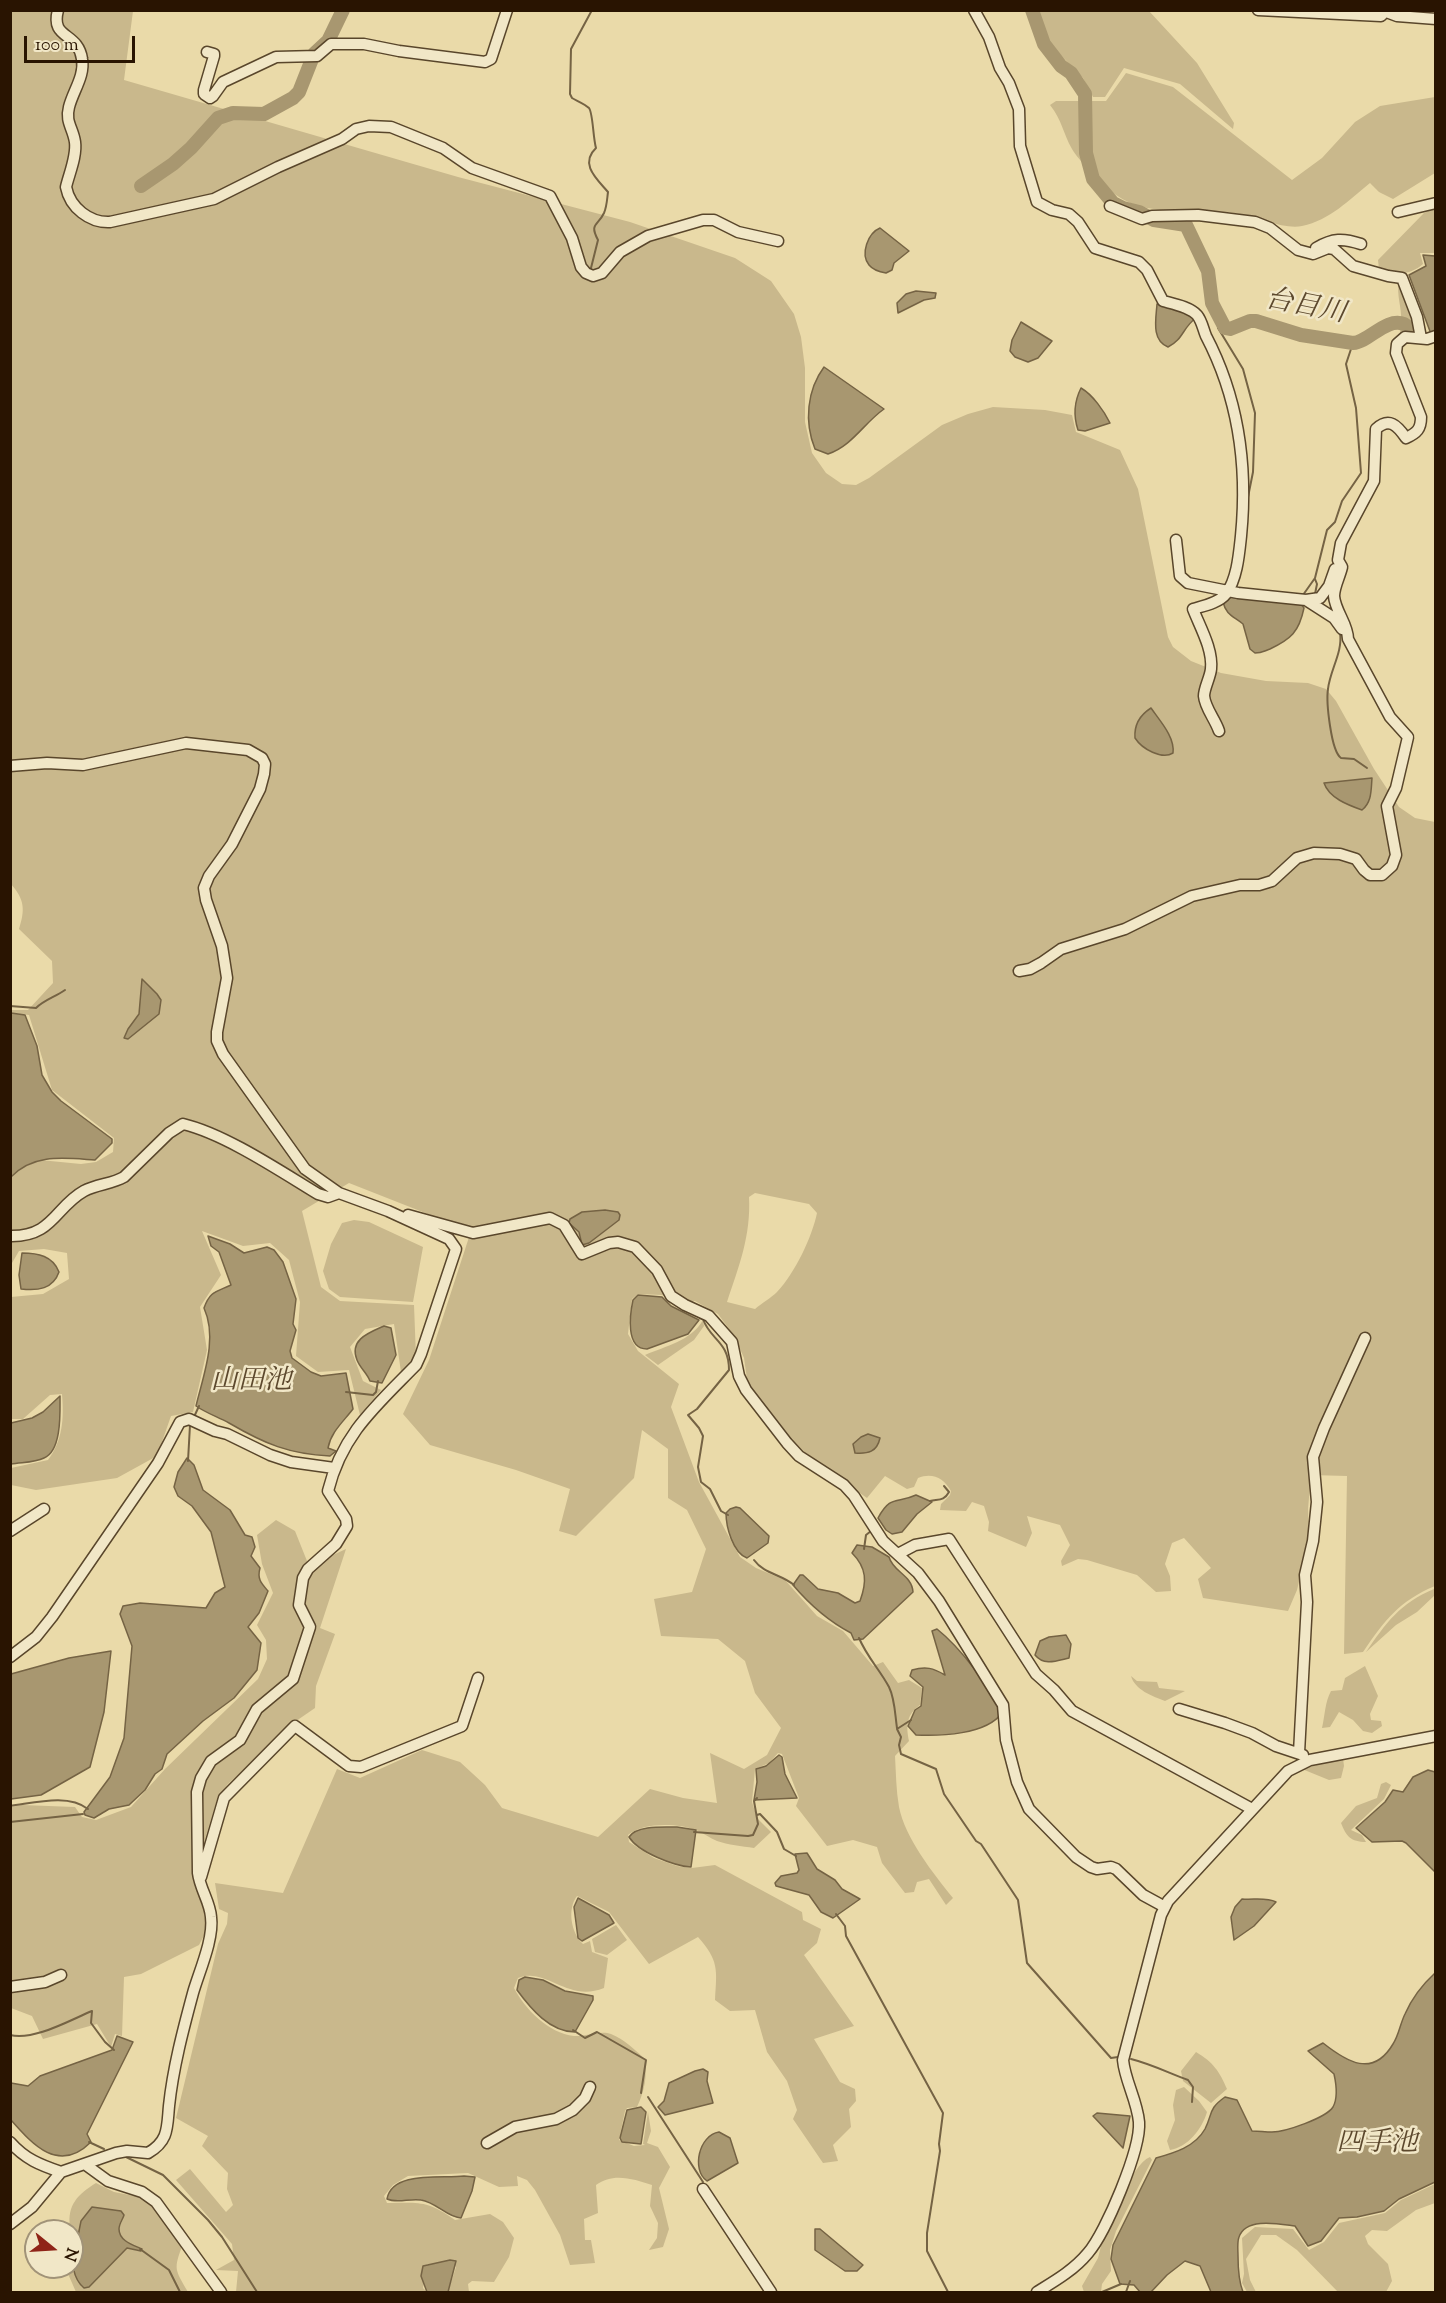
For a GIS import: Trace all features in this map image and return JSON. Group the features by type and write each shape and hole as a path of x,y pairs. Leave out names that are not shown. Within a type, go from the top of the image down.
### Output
{"street":[{"path":"58,10 57,26 60,31 76,42 83,68 67,114 67,121 75,143 66,187 71,201 85,215 97,221 110,222 213,199 342,139 356,129 376,125 390,127 443,148 472,168 550,196 572,238 580,267 593,276 602,273 620,252 648,236 703,220 714,220 738,232 778,241"},
{"path":"207,52 214,54 204,90 204,94 210,98 223,82 276,57 312,56 331,44 364,44 399,51 488,61 491,59 507,10"},
{"path":"974,10 1019,109 1020,146 1036,202 1072,217 1095,248 1134,259 1144,266 1163,301 1189,309 1198,316 1225,375 1238,426 1243,466 1244,500 1240,552 1228,591 1217,600 1193,609 1211,658 1211,670 1204,694 1206,704 1215,718 1219,731"},
{"path":"1258,10 1381,16 1383,11 1397,16 1436,19"},
{"path":"1398,212 1436,203"},
{"path":"1110,206 1132,216 1149,218 1198,215 1247,220 1270,228 1290,244 1307,253 1313,254 1328,248 1334,249 1353,266 1402,278 1417,317 1421,338"},
{"path":"1290,244 1308,250 1315,249 1328,241 1344,238 1361,244"},
{"path":"1176,540 1180,576 1188,583 1228,591 1312,600 1320,598 1329,586 1341,543 1374,481 1376,429 1384,423 1392,423 1400,428 1406,438 1415,434 1419,429 1420,417 1395,348 1405,337 1427,339 1436,336"},
{"path":"1338,560 1342,567 1335,599 1348,631 1348,639"},
{"path":"1019,971 1030,969 1061,949 1125,929 1192,896 1240,885 1259,885 1272,881 1297,858 1314,854 1340,854 1356,860 1370,875 1387,872 1392,866 1396,855 1387,806 1396,788 1408,737 1390,717 1334,617 1312,600"},
{"path":"10,766 47,763 83,765 186,743 248,750 262,758 265,764 260,789 232,844 209,876 204,888 222,946 227,978 217,1041 223,1054 304,1169 339,1193 388,1211 449,1239 456,1249 416,1365 359,1425 347,1442 334,1468 328,1491 346,1519 347,1526 336,1544 308,1569 303,1578 299,1605 310,1627 294,1679 257,1709 240,1740 211,1761 201,1778 197,1792 196,1816 199,1883 212,1918 209,1938 187,2014 171,2086 166,2135 162,2143 148,2153 127,2151 116,2153 61,2172 31,2162 10,2142"},
{"path":"10,1236 26,1236 32,1233 53,1221 87,1189 116,1182 124,1177 178,1125 183,1124 197,1127 219,1138 318,1194 328,1197 339,1193"},
{"path":"388,1211 473,1233 550,1218 564,1225 582,1254 609,1243 618,1242 635,1247 657,1270 671,1296 709,1316 732,1342 740,1376 746,1390 799,1456 849,1491 883,1541 926,1582 1003,1705 1006,1740 1017,1782 1029,1809 1076,1857 1097,1869 1111,1867 1116,1869 1143,1895 1165,1906"},
{"path":"1299,1753 1307,1602 1305,1575 1313,1541 1317,1502 1313,1457 1365,1338"},
{"path":"10,1657 36,1637 52,1617 158,1464 180,1422 191,1420 291,1462 334,1468"},
{"path":"10,1531 44,1509"},
{"path":"898,1554 915,1545 948,1539 1036,1674 1072,1711 1252,1809"},
{"path":"199,1883 224,1798 295,1726 350,1766 361,1767 462,1726 478,1678"},
{"path":"1179,1709 1252,1733 1310,1760"},
{"path":"1037,2292 1076,2265 1089,2252 1124,2186 1139,2124 1124,2074 1123,2060 1165,1906 1288,1771 1310,1760 1436,1736"},
{"path":"10,1987 45,1982 61,1975"},
{"path":"487,2144 514,2127 556,2119 581,2103 590,2087"},
{"path":"86,2165 108,2181 142,2192 156,2202 221,2292"},
{"path":"10,2224 32,2208 61,2172"},
{"path":"703,2189 771,2292"}],"shaded area":[{"path":"11,11 133,11 124,80 458,177 630,222 735,258 771,281 794,314 801,337 805,368 805,422 812,453 826,473 842,484 856,485 869,478 942,425 968,414 993,407 1045,410 1072,415 1076,432 1120,450 1138,489 1168,637 1173,647 1191,661 1221,673 1266,681 1308,683 1326,689 1336,701 1374,769 1399,807 1415,818 1435,822 1435,1586 1402,1605 1378,1630 1363,1652 1344,1654 1347,1476 1311,1475 1308,1509 1309,1540 1297,1590 1288,1611 1203,1598 1198,1579 1211,1568 1184,1538 1172,1543 1165,1564 1170,1576 1171,1591 1156,1592 1137,1575 1087,1560 1078,1559 1062,1566 1061,1561 1070,1545 1060,1525 1027,1516 1032,1533 1026,1547 988,1531 989,1522 984,1506 972,1502 966,1511 940,1510 941,1504 951,1491 937,1477 918,1478 914,1487 907,1489 885,1476 867,1498 814,1461 781,1429 748,1386 744,1358 735,1337 718,1314 695,1301 683,1303 662,1295 638,1294 632,1299 628,1334 638,1351 679,1384 671,1407 699,1482 740,1557 756,1568 785,1580 817,1616 843,1631 873,1666 883,1662 898,1683 909,1680 922,1688 920,1705 908,1721 909,1741 895,1756 898,1801 902,1819 913,1843 953,1898 946,1905 929,1879 917,1882 914,1892 905,1893 882,1863 877,1847 853,1840 827,1846 796,1806 799,1798 782,1754 778,1753 769,1763 755,1769 752,1802 757,1818 771,1832 754,1848 714,1840 696,1830 680,1826 651,1826 634,1831 628,1835 629,1842 654,1858 677,1866 692,1868 715,1865 802,1912 803,1920 821,1929 817,1943 804,1955 854,2026 814,2039 840,2082 855,2089 856,2101 849,2109 851,2127 833,2145 838,2161 823,2163 793,2119 797,2110 787,2081 767,2052 755,2010 730,2011 715,2000 715,1966 710,1953 698,1937 649,1964 609,1912 577,1896 571,1914 573,1927 583,1944 590,1941 592,1952 608,1958 604,1988 579,1991 529,1976 518,1978 514,1988 531,2012 555,2030 574,2036 611,2034 625,2042 645,2059 644,2089 637,2107 627,2108 625,2111 619,2140 634,2146 645,2145 643,2144 648,2112 651,2131 647,2143 658,2147 670,2167 659,2188 669,2229 663,2247 649,2250 657,2238 658,2223 650,2206 652,2185 638,2181 616,2178 596,2185 598,2213 584,2219 585,2240 591,2240 595,2263 570,2265 560,2235 527,2180 517,2176 518,2186 499,2187 468,2173 408,2176 393,2185 384,2196 387,2203 422,2204 437,2209 455,2220 490,2214 503,2222 514,2238 509,2257 494,2282 472,2281 468,2284 469,2292 448,2292 456,2267 450,2260 427,2264 423,2288 427,2292 236,2292 238,2271 216,2270 234,2260 232,2244 176,2180 190,2169 226,2212 233,2205 227,2189 228,2173 202,2146 208,2136 176,2118 218,1944 227,1924 228,1913 219,1909 215,1883 283,1893 337,1769 360,1778 422,1750 460,1762 485,1785 502,1808 598,1837 650,1789 683,1798 717,1803 710,1753 744,1769 767,1755 781,1728 755,1693 745,1661 718,1639 661,1636 654,1599 692,1592 706,1549 687,1510 668,1498 668,1449 642,1430 634,1478 576,1536 559,1531 570,1489 516,1470 430,1445 403,1414 429,1360 471,1231 349,1183 302,1211 321,1287 340,1301 414,1305 416,1357 401,1372 394,1324 365,1329 350,1347 363,1381 381,1390 360,1415 349,1370 318,1372 296,1356 300,1302 289,1260 270,1243 243,1246 202,1231 221,1275 200,1307 207,1350 193,1412 171,1416 157,1456 117,1478 36,1490 11,1485 11,1468 48,1460 60,1437 63,1412 62,1394 50,1395 23,1419 11,1419 11,1297 43,1294 69,1279 67,1253 44,1249 19,1251 11,1262 11,1178 22,1168 40,1160 81,1164 96,1162 113,1152 114,1138 52,1090 29,1015 11,1013 11,1010 28,1010 53,983 52,961 19,929 22,905 19,895 11,884","holes":["755,1193 809,1204 817,1213 815,1223 802,1254 784,1284 755,1309 727,1302 746,1238 749,1197"]},
{"path":"1037,11 1149,11 1197,63 1234,123 1233,129 1180,84 1124,68 1105,97 1093,97 1083,78 1050,44"},
{"path":"1126,73 1173,87 1292,180 1322,158 1355,122 1380,106 1435,97 1435,173 1393,199 1379,192 1370,183 1330,214 1312,223 1295,227 1240,214 1160,210 1130,203 1112,192 1080,160 1050,105 1056,101 1106,101"},
{"path":"1435,208 1435,253 1420,253 1423,264 1407,272 1396,273 1379,269 1378,260 1424,213"},
{"path":"1399,282 1408,300 1416,335 1401,336 1398,322 1401,321"},
{"path":"354,1220 369,1222 423,1247 413,1302 340,1297 329,1289 323,1271 331,1244 342,1223"},
{"path":"703,1320 704,1326 694,1340 658,1365 645,1355 685,1338"},
{"path":"276,1520 295,1531 309,1566 346,1549 320,1628 335,1634 316,1686 315,1708 299,1719 229,1783 218,1796 193,1879 203,1907 207,1930 199,1945 141,1974 124,1977 122,2036 115,2034 111,2047 97,2024 43,2039 32,2016 11,2008 11,1807 22,1805 75,1807 82,1817 96,1820 131,1807 165,1769 258,1679 267,1659 266,1640 257,1625 273,1593 262,1564 257,1535"},
{"path":"1434,1589 1435,1595 1417,1612 1396,1625 1366,1652 1380,1632 1403,1607"},
{"path":"1365,1666 1378,1696 1370,1714 1371,1720 1381,1721 1382,1726 1372,1733 1363,1731 1353,1720 1339,1712 1330,1727 1322,1728 1331,1691 1342,1690 1345,1678"},
{"path":"1131,1676 1137,1681 1157,1682 1159,1688 1185,1691 1165,1701 1140,1689"},
{"path":"1343,1758 1341,1778 1329,1780 1302,1769"},
{"path":"1386,1782 1391,1785 1384,1799 1351,1830 1362,1835 1366,1842 1353,1839 1347,1835 1341,1823 1356,1806 1377,1798 1381,1784"},
{"path":"616,1925 627,1940 607,1955 595,1952 592,1939"},
{"path":"1196,2052 1215,2068 1227,2089 1211,2103 1183,2081 1181,2071"},
{"path":"1184,2087 1207,2112 1202,2125 1193,2136 1183,2145 1170,2150 1167,2141 1175,2120 1173,2105 1176,2090"},
{"path":"1150,2157 1152,2160 1116,2231 1110,2250 1111,2271 1102,2284 1101,2292 1084,2292 1082,2286 1098,2258 1121,2197 1135,2171"},
{"path":"96,2183 114,2192 145,2198 152,2204 183,2244 177,2269 188,2292 76,2292 70,2279 78,2279 81,2286 89,2287 127,2248 140,2251 141,2249 122,2238 118,2231 123,2219 111,2211 96,2207 83,2219 70,2219 72,2206 84,2191"},
{"path":"1435,2184 1435,2203 1416,2210 1387,2231 1372,2230 1365,2236 1368,2244 1388,2264 1392,2281 1386,2292 1338,2292 1297,2250 1276,2235 1261,2235 1246,2259 1250,2280 1256,2292 1247,2292 1242,2283 1244,2274 1242,2238 1255,2227 1293,2229 1309,2250 1324,2242 1339,2223 1385,2213 1401,2200"}],"water":[{"path":"880,228 909,251 894,263 892,270 886,273 871,267 865,255 869,239"},
{"path":"1423,255 1435,256 1435,333 1431,334 1409,275 1426,266"},
{"path":"916,291 936,293 935,298 924,300 898,313 897,303 906,294"},
{"path":"1157,304 1189,312 1196,318 1177,341 1168,347 1163,344 1157,334"},
{"path":"1021,322 1052,341 1038,358 1028,362 1015,357 1010,351 1012,340"},
{"path":"824,367 884,409 844,446 828,454 815,449 809,428 811,396"},
{"path":"1081,388 1098,404 1110,423 1085,431 1078,430 1075,409"},
{"path":"1228,597 1300,602 1304,608 1297,629 1289,638 1270,649 1255,653 1250,649 1243,624 1230,615 1224,606 1223,602"},
{"path":"1151,708 1172,741 1173,753 1163,755 1152,752 1135,738 1138,721"},
{"path":"1372,778 1369,800 1362,810 1335,797 1324,783"},
{"path":"142,979 161,1000 159,1014 128,1039 124,1038 139,1014"},
{"path":"11,1013 25,1015 37,1046 42,1075 52,1092 112,1139 112,1143 95,1160 61,1158 40,1161 20,1169 11,1177"},
{"path":"605,1210 618,1212 619,1220 589,1243 582,1245 579,1232 569,1223 570,1219 582,1212"},
{"name":"山田池","path":"208,1236 230,1244 244,1253 267,1247 274,1250 283,1262 296,1299 293,1324 296,1330 290,1351 292,1358 311,1372 321,1376 346,1373 353,1409 332,1437 328,1448 336,1451 330,1456 302,1453 278,1447 196,1406 209,1345 210,1332 204,1308 211,1295 231,1285 219,1252 211,1246"},
{"path":"22,1253 39,1255 53,1262 59,1272 53,1282 44,1288 21,1289 19,1275"},
{"path":"638,1295 662,1297 671,1306 699,1320 688,1334 647,1349 640,1347 632,1337 630,1322 633,1300"},
{"path":"384,1326 391,1328 396,1355 382,1383 370,1381 358,1363 355,1353 358,1342 362,1338"},
{"path":"60,1396 59,1430 50,1454 36,1461 11,1464 11,1423 32,1418 43,1412"},
{"path":"868,1434 880,1438 877,1446 868,1452 855,1453 853,1444"},
{"path":"187,1458 194,1465 203,1490 230,1510 245,1535 252,1537 255,1547 251,1556 260,1568 260,1581 268,1591 259,1613 248,1627 261,1643 257,1670 234,1698 203,1721 167,1754 162,1769 129,1805 109,1809 94,1818 85,1815 84,1812 110,1777 124,1738 132,1646 120,1614 123,1606 140,1603 206,1608 215,1593 225,1587 211,1532 192,1506 178,1496 174,1487 178,1472"},
{"path":"916,1495 932,1502 917,1514 902,1532 892,1534 886,1530 878,1518 883,1510 895,1501"},
{"path":"736,1507 740,1508 769,1536 768,1543 747,1558 734,1545 727,1525 726,1513"},
{"path":"857,1545 872,1547 889,1557 894,1566 909,1581 913,1592 863,1639 854,1640 851,1633 820,1612 793,1585 800,1575 803,1575 818,1589 838,1593 855,1603 860,1601 864,1588 863,1570 852,1553"},
{"path":"937,1629 974,1668 1002,1713 985,1726 962,1733 916,1735 908,1726 915,1710 921,1706 923,1687 910,1676 912,1670 929,1668 945,1675 932,1631"},
{"path":"1066,1635 1071,1644 1069,1658 1046,1662 1035,1655 1040,1641 1049,1637"},
{"path":"111,1651 104,1712 90,1767 41,1795 11,1799 11,1674 69,1658"},
{"path":"779,1755 782,1757 785,1774 797,1798 754,1800 757,1782 756,1769 766,1766"},
{"path":"1428,1770 1435,1772 1435,1872 1406,1843 1402,1841 1372,1842 1356,1828 1385,1802 1393,1790 1403,1792 1413,1777"},
{"path":"677,1827 696,1830 691,1867 657,1857 640,1848 629,1837 638,1830"},
{"path":"807,1853 817,1869 835,1880 842,1889 860,1899 833,1918 821,1912 809,1895 776,1886 775,1883 781,1876 797,1873 799,1870 795,1854"},
{"path":"578,1898 609,1915 614,1923 582,1941 578,1938 574,1907"},
{"path":"1242,1899 1264,1899 1276,1902 1254,1926 1234,1940 1231,1917 1235,1907"},
{"name":"四手池","path":"1435,1973 1435,2182 1399,2199 1384,2211 1339,2218 1321,2241 1308,2246 1295,2226 1264,2223 1248,2227 1238,2241 1239,2270 1243,2292 1211,2292 1200,2266 1185,2261 1151,2292 1140,2292 1134,2285 1120,2284 1111,2259 1113,2245 1156,2158 1177,2151 1196,2140 1205,2129 1213,2108 1225,2097 1237,2100 1252,2131 1286,2130 1322,2116 1333,2107 1336,2099 1334,2074 1308,2051 1323,2043 1350,2061 1368,2064 1377,2061 1393,2044 1411,2002"},
{"path":"525,1977 543,1980 565,1991 593,1996 575,2032 549,2024 528,2005 517,1990 519,1980"},
{"path":"117,2036 133,2042 87,2134 91,2142 68,2156 57,2156 47,2152 28,2138 11,2120 11,2083 28,2086 40,2076 112,2050"},
{"path":"703,2069 708,2072 707,2081 713,2103 665,2115 658,2107 664,2101 669,2083"},
{"path":"641,2107 646,2112 641,2144 622,2142 620,2138 627,2110"},
{"path":"1097,2113 1130,2116 1123,2148 1093,2116"},
{"path":"719,2132 730,2138 738,2163 707,2181 702,2176 698,2161 706,2139"},
{"path":"475,2177 461,2218 426,2201 387,2199 391,2190 408,2180"},
{"path":"92,2207 121,2211 124,2215 119,2227 121,2237 142,2249 141,2251 127,2248 89,2287 84,2288 77,2279 84,2279 83,2219"},
{"path":"815,2229 820,2229 863,2265 857,2271 845,2271 815,2250"},
{"path":"450,2260 456,2261 448,2292 427,2292 421,2276 423,2266"}],"waterway":[{"path":"141,186 173,164 218,118 233,113 264,114 293,98 299,92 314,54 328,41 343,10"},
{"path":"591,268 598,240 594,227 604,213 608,192 589,166 591,154 596,148 589,108 572,98 570,94 571,49 592,10"},
{"name":"台目川","path":"1032,10 1044,44 1061,66 1071,73 1085,94 1086,153 1093,179 1113,203 1123,208 1139,212 1154,220 1186,225 1208,271 1212,303 1225,328 1230,329 1256,321 1301,335 1353,343 1397,323 1404,324 1415,333"},
{"path":"1221,320 1218,328 1243,369 1255,413 1253,472 1248,497"},
{"path":"1303,595 1315,578 1327,530 1335,522 1342,501 1361,473 1356,408 1346,364 1353,343"},
{"path":"1315,579 1317,584 1315,594"},
{"path":"1340,633 1340,647 1328,689 1332,737 1337,754 1341,758 1354,759 1367,768"},
{"path":"10,1006 36,1008 65,990"},
{"path":"700,1318 723,1347 729,1370 697,1409 688,1415 703,1436 698,1467 701,1482 710,1489 721,1511 728,1515"},
{"path":"346,1392 373,1395 376,1392 378,1381"},
{"path":"194,1417 199,1406"},
{"path":"188,1461 190,1425"},
{"path":"930,1501 947,1495 949,1492 944,1486"},
{"path":"864,1549 866,1535 871,1531"},
{"path":"754,1560 758,1565 794,1585"},
{"path":"859,1638 891,1692 897,1728"},
{"path":"911,1720 897,1729 901,1737 899,1745 901,1754 936,1769 944,1794 1018,1900 1027,1963 1111,2058 1118,2057"},
{"path":"694,1832 753,1835 758,1824 754,1801 757,1798"},
{"path":"10,1806 61,1800 71,1801 88,1809"},
{"path":"10,1822 83,1814"},
{"path":"757,1815 760,1814 777,1832 784,1849 796,1856"},
{"path":"836,1914 845,1926 846,1936 943,2113 940,2151 927,2233 927,2251 948,2292"},
{"path":"10,2035 20,2036 41,2032 92,2011 91,2023 114,2050"},
{"path":"573,2030 585,2038 597,2032 646,2060 641,2093"},
{"path":"1131,2059 1188,2080 1193,2087 1192,2102"},
{"path":"648,2097 703,2182"},
{"path":"89,2142 104,2149"},
{"path":"124,2156 163,2175 208,2220 222,2237 257,2292"},
{"path":"140,2249 169,2270 180,2292"},
{"path":"1126,2292 1130,2281"},
{"path":"1102,2292 1121,2284"}]}
